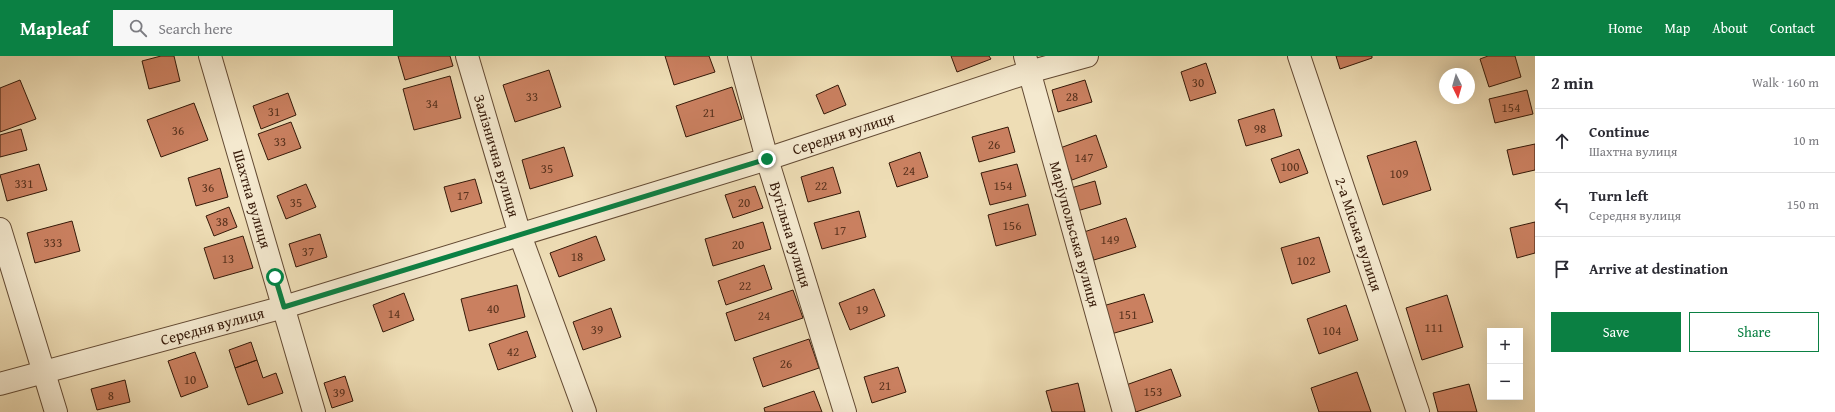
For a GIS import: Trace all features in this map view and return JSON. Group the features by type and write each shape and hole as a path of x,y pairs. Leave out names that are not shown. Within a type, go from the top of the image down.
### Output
{"street":[{"name":"Шахтна вулиця","path":"210,56 314,412"},
{"name":"Залізнична вулиця","path":"467,56 520,235 585,412"},
{"name":"Вугільна вулиця","path":"739,56 767,159 845,412"},
{"name":"Середня вулиця","path":"0,384 44,374 284,307 767,159 1027,64 1087,56"},
{"name":"2-а Міська вулиця","path":"1299,56 1418,412"},
{"name":"Маріупольська вулиця","path":"1027,64 1124,412"},
{"path":"0,229 56,412"}],"building":[{"path":"161,56 174,56 180,81 149,89 142,61"},
{"path":"398,56 450,56 453,66 405,80"},
{"path":"665,56 709,56 715,72 674,85"},
{"path":"951,56 989,56 991,59 957,72"},
{"path":"1336,56 1372,56 1372,58 1340,69"},
{"path":"1488,56 1515,56 1521,77 1489,87 1480,59"},
{"path":"1206,63 1216,93 1190,101 1181,72"},
{"path":"549,70 561,107 515,122 503,85"},
{"path":"450,76 461,118 414,130 403,89"},
{"path":"20,80 36,119 0,132 0,88"},
{"path":"1085,80 1092,102 1058,112 1052,90"},
{"path":"838,85 846,105 824,114 816,95"},
{"path":"732,87 742,119 686,137 676,106"},
{"path":"1527,90 1533,114 1495,123 1489,99"},
{"path":"288,93 296,115 261,129 253,106"},
{"path":"194,103 208,140 161,157 147,120"},
{"path":"1274,109 1282,136 1246,146 1238,120"},
{"path":"291,122 301,148 268,160 258,134"},
{"path":"1008,127 1015,152 979,162 972,137"},
{"path":"21,129 27,150 0,157 0,135"},
{"path":"1096,135 1107,167 1072,180 1060,148"},
{"path":"1416,141 1431,190 1383,205 1367,156"},
{"path":"1535,144 1535,170 1513,175 1507,150"},
{"path":"564,147 573,176 530,189 522,160"},
{"path":"1299,149 1308,173 1280,183 1271,159"},
{"path":"920,152 928,177 897,187 889,163"},
{"path":"39,164 47,190 7,201 0,175"},
{"path":"1017,164 1026,196 990,205 981,173"},
{"path":"833,167 841,193 808,202 801,177"},
{"path":"220,168 228,197 196,206 188,178"},
{"path":"475,179 482,203 451,212 444,187"},
{"path":"1095,181 1101,204 1077,211 1071,188"},
{"path":"306,184 316,207 286,219 277,196"},
{"path":"755,186 763,208 733,218 725,195"},
{"path":"1028,204 1036,235 996,246 988,215"},
{"path":"229,207 237,227 214,236 206,216"},
{"path":"859,211 866,237 822,249 814,223"},
{"path":"1126,218 1136,247 1094,260 1084,232"},
{"path":"72,221 80,251 35,263 27,233"},
{"path":"763,222 771,249 713,266 705,239"},
{"path":"1535,222 1535,253 1517,258 1510,228"},
{"path":"320,234 327,257 296,267 289,244"},
{"path":"243,236 253,268 214,279 204,248"},
{"path":"596,236 605,260 559,277 550,253"},
{"path":"1319,237 1330,272 1292,284 1281,248"},
{"path":"764,265 772,289 726,305 718,281"},
{"path":"517,285 525,317 469,331 461,299"},
{"path":"874,289 885,316 850,330 839,303"},
{"path":"793,290 803,318 735,341 726,313"},
{"path":"404,293 414,320 383,332 373,305"},
{"path":"1144,294 1153,322 1111,334 1103,306"},
{"path":"1447,295 1463,347 1422,360 1406,308"},
{"path":"1346,305 1358,340 1319,354 1307,319"},
{"path":"611,308 621,337 583,350 573,322"},
{"path":"527,331 536,357 498,370 489,344"},
{"path":"809,339 819,368 763,387 753,358"},
{"path":"251,342 257,360 235,368 229,350"},
{"path":"195,352 208,387 181,397 168,361"},
{"path":"257,360 263,378 276,373 283,393 248,405 235,368"},
{"path":"898,367 906,392 872,403 864,377"},
{"path":"1171,369 1181,396 1136,412 1126,385"},
{"path":"1357,372 1371,412 1319,412 1311,388"},
{"path":"345,376 353,401 332,408 324,383"},
{"path":"125,380 130,402 97,410 91,389"},
{"path":"1078,383 1085,412 1052,412 1046,391"},
{"path":"1469,384 1477,412 1438,412 1433,393"},
{"path":"814,391 822,412 765,412 764,408"}],"route":[{"path":"275,277 284,307 767,159"}]}
